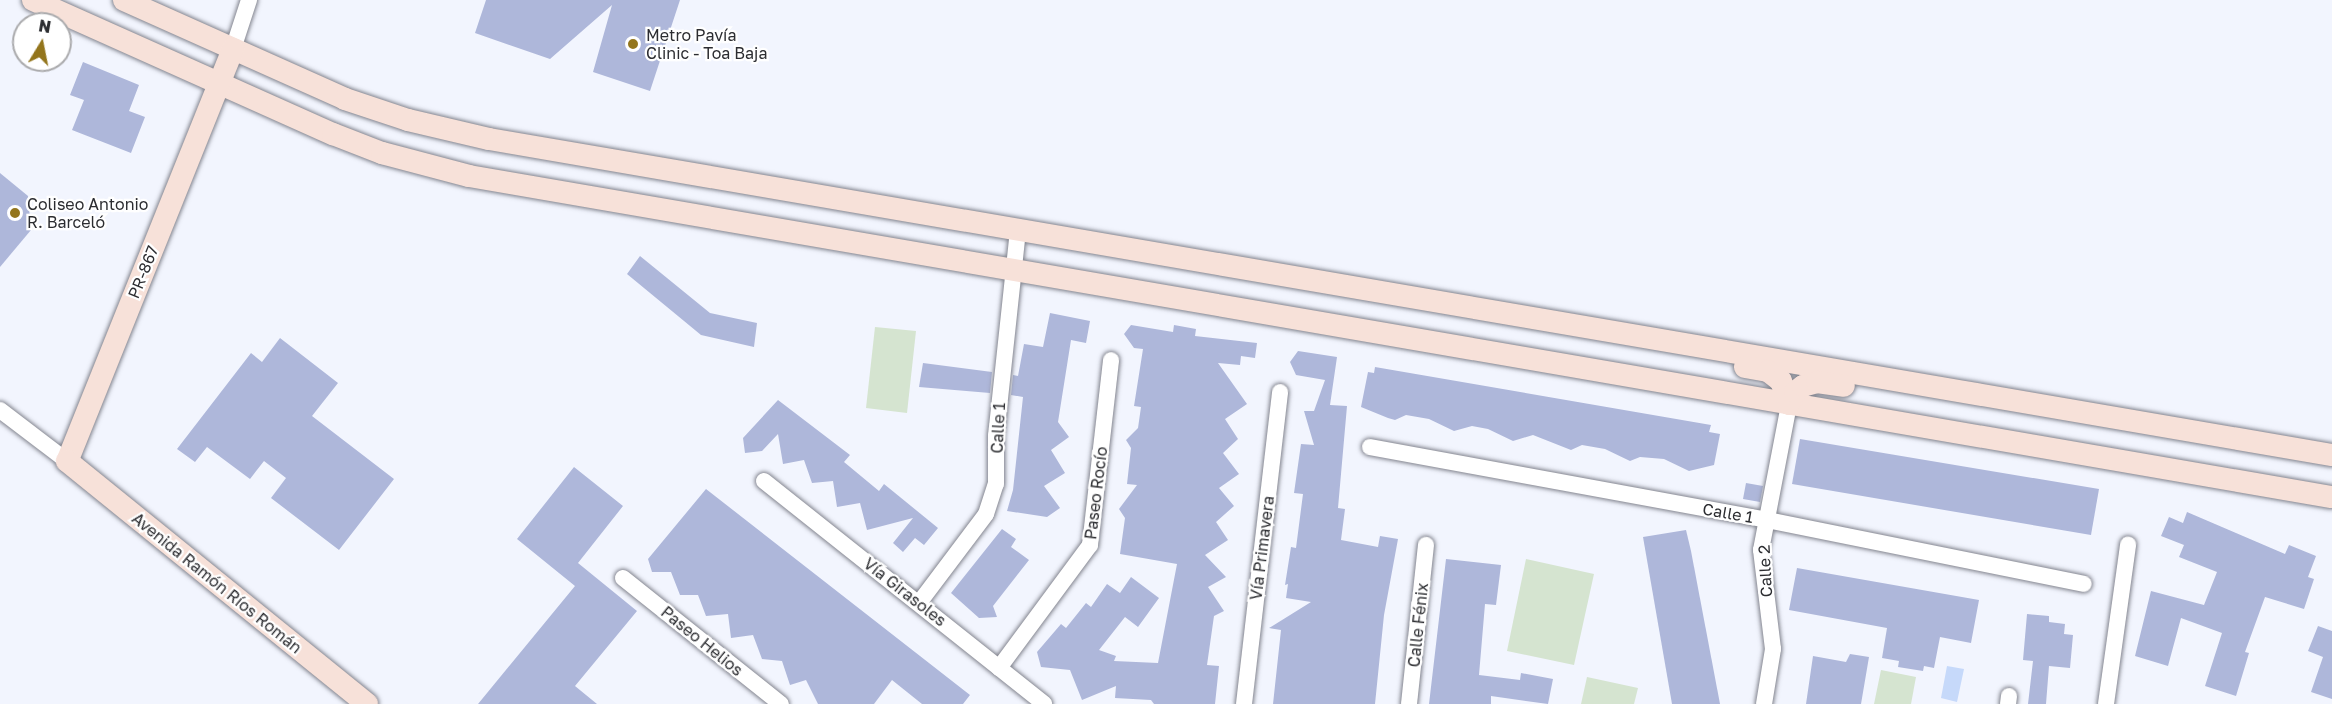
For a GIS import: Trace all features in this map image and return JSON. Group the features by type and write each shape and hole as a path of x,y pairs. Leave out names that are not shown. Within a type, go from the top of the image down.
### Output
{"street":[{"path":"33,0 219,84 382,153 469,176 2332,497"},
{"path":"124,0 345,99 408,120 479,137 2332,455"},
{"path":"232,49 249,0"},
{"name":"PR-867","path":"67,461 232,49"},
{"name":"Calle 1","path":"919,603 986,514 996,484 996,436 1011,269 1018,230"},
{"path":"1669,342 1710,361 1768,371 1781,381 1789,404"},
{"name":"Paseo Rocío","path":"999,668 1090,545 1112,360"},
{"path":"1789,404 1795,392 1817,382 1926,397 1948,390"},
{"name":"Vía Primavera","path":"1244,704 1280,392"},
{"name":"Calle 2","path":"1764,704 1773,649 1761,550 1789,404"},
{"path":"0,410 67,461"},
{"name":"Calle 1","path":"1370,447 1767,520 2084,584"},
{"name":"Avenida Ramón Ríos Román","path":"67,461 367,704"},
{"name":"Vía Girasoles","path":"764,482 1044,704"},
{"name":"Calle Fénix","path":"1410,704 1426,545"},
{"path":"2106,704 2128,545"},
{"name":"Paseo Helios","path":"623,578 781,704"}],"green space":[{"path":"875,327 916,331 907,413 866,408"},
{"path":"1526,559 1594,574 1574,665 1507,651"},
{"path":"1881,670 1916,677 1911,704 1874,704"},
{"path":"1587,677 1638,688 1634,704 1581,704"}],"water":[{"path":"1947,666 1964,669 1957,702 1941,698"}],"building":[{"name":"Metro Pavía Clinic - Toa Baja","path":"486,0 680,0 650,91 593,72 612,5 550,59 475,33"},
{"path":"83,62 139,85 129,111 145,117 131,153 72,130 84,100 70,95"},
{"name":"Coliseo Antonio R. Barceló","path":"0,173 28,196 31,230 0,267"},
{"path":"640,256 710,313 757,323 754,347 701,335 627,274"},
{"path":"1050,313 1090,321 1086,343 1071,340 1058,422 1069,437 1051,450 1065,473 1044,486 1060,508 1047,517 1007,511 1013,490 1023,397 1011,395 1013,375 1018,376 1024,344 1043,347"},
{"path":"1131,325 1173,332 1174,325 1196,329 1195,336 1257,343 1255,358 1241,356 1240,365 1218,363 1247,404 1225,419 1238,439 1223,453 1239,474 1219,488 1234,506 1216,522 1228,540 1205,555 1226,577 1208,587 1224,611 1214,616 1207,665 1219,666 1215,704 1154,704 1151,700 1115,698 1116,686 1082,700 1070,670 1041,667 1037,652 1061,624 1066,628 1086,603 1091,607 1107,584 1120,593 1131,577 1159,598 1138,627 1125,617 1099,650 1116,656 1114,661 1158,663 1177,564 1120,554 1125,518 1119,509 1137,485 1127,484 1131,448 1126,440 1138,428 1141,407 1134,406 1143,349 1134,348 1124,334"},
{"path":"280,338 338,383 312,416 394,479 339,550 271,498 286,478 264,461 250,479 207,447 195,462 177,449 251,353 262,362"},
{"path":"1298,351 1337,357 1330,405 1347,406 1338,508 1345,509 1341,540 1378,547 1380,536 1398,539 1384,615 1375,704 1273,704 1281,630 1269,628 1311,602 1286,598 1288,584 1285,585 1291,547 1296,548 1303,494 1294,493 1301,444 1314,445 1304,411 1314,411 1325,380 1296,375 1290,362"},
{"path":"923,363 992,372 990,393 919,387"},
{"path":"1375,367 1711,425 1709,432 1720,434 1714,465 1689,471 1664,459 1640,457 1630,461 1605,449 1582,445 1571,450 1533,435 1513,441 1488,429 1472,426 1454,431 1429,419 1406,415 1395,420 1388,418 1361,407 1368,372 1374,373"},
{"path":"778,400 850,455 844,462 879,491 884,484 938,528 924,545 915,538 903,552 893,543 913,518 867,530 860,503 837,507 833,481 812,483 804,460 783,464 778,434 762,451 745,453 743,438"},
{"path":"1800,439 2099,489 2091,535 1792,484"},
{"path":"574,467 623,506 578,563 637,611 575,686 597,704 478,704 575,586 517,539"},
{"path":"1746,483 1763,486 1760,502 1743,499"},
{"path":"706,489 970,695 963,704 922,704 892,680 874,704 818,704 806,680 790,685 782,661 762,659 753,635 731,638 728,614 706,616 698,595 680,595 671,572 652,572 648,559"},
{"path":"2187,512 2285,554 2289,545 2316,556 2308,577 2314,579 2304,609 2265,597 2245,652 2249,653 2236,696 2205,686 2222,633 2181,618 2168,666 2135,656 2151,591 2204,605 2217,572 2179,557 2184,545 2161,536 2169,517 2183,523"},
{"path":"1002,529 1016,539 1011,547 1029,560 993,606 997,617 979,618 951,593"},
{"path":"1686,530 1720,704 1672,704 1643,537"},
{"path":"1446,559 1501,565 1496,605 1485,604 1479,675 1520,680 1521,673 1553,679 1548,704 1491,696 1491,704 1429,704"},
{"path":"1797,568 1979,600 1971,643 1940,637 1934,668 1924,666 1923,671 1898,667 1899,661 1882,658 1887,628 1789,610"},
{"path":"2027,614 2049,616 2049,622 2065,624 2064,634 2073,635 2070,668 2049,666 2046,704 2028,704 2033,661 2023,660"},
{"path":"2318,626 2332,631 2332,699 2311,692 2323,657 2308,651"},
{"path":"1850,654 1869,657 1861,704 1806,704 1813,656 1846,662"}],"place":[{"name":"Metro Pavía Clinic - Toa Baja","path":"633,44"},
{"name":"Coliseo Antonio R. Barceló","path":"15,213"}]}
